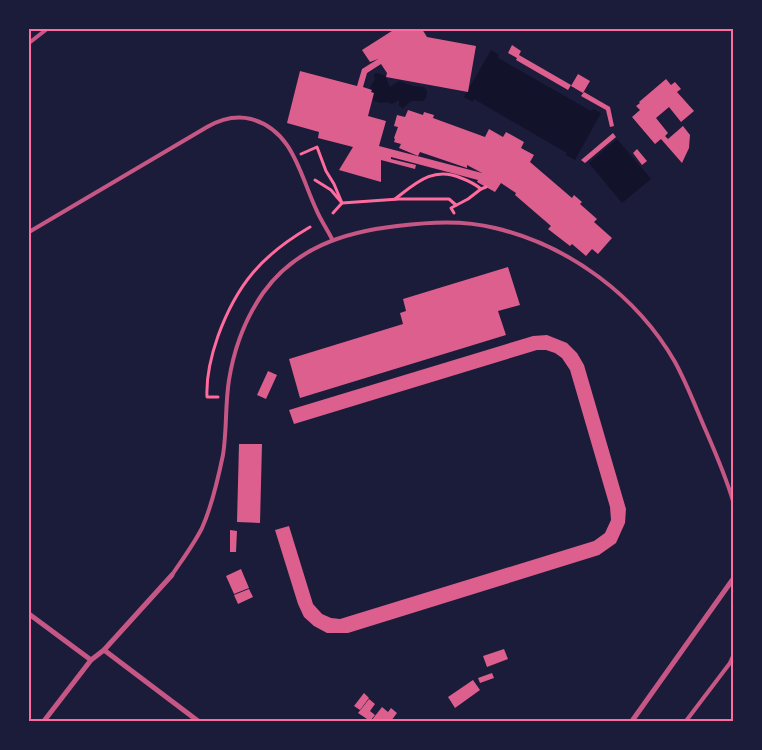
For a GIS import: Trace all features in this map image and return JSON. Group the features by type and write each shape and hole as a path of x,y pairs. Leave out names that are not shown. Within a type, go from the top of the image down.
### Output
{"street":[{"path":"44,721 91,660 104,650 172,575"},
{"path":"632,721 733,579"},
{"path":"29,614 91,660"},
{"path":"104,650 198,721"}],"lane":[{"path":"29,43 47,29"},
{"path":"29,232 207,126 226,118 235,117 258,121 273,130 285,142 298,165 316,211 332,239"},
{"path":"172,575 202,527 216,486 226,433 229,382 236,350 247,320 263,293 275,279 304,254 332,239 362,231 416,223 458,223 496,228 548,246 588,267 634,309 656,334 675,362 691,394 726,478 733,501"},
{"path":"686,721 730,663 733,656"}],"path":[{"path":"301,154 317,147 326,171 342,203"},
{"path":"298,149 305,162"},
{"path":"394,199 417,182 440,173 457,176 475,184 481,189"},
{"path":"312,178 331,190 342,203"},
{"path":"458,223 451,208 486,187"},
{"path":"333,213 342,203 394,199 449,199 456,205"}],"shaded area":[{"path":"491,50 499,55 498,58 591,111 593,109 601,113 575,160 566,155 567,153 474,99 473,102 464,97"},
{"path":"378,73 385,76 390,87 399,81 413,86 424,87 427,91 426,98 423,101 411,101 403,108 399,106 399,100 392,104 374,101 370,90 375,80 374,74"},
{"path":"617,139 651,179 622,203 589,163"}],"building":[{"path":"395,29 422,29 427,37 476,46 468,92 386,77 387,73 381,64 367,73 363,87 372,90 371,92 374,93 368,116 386,121 379,146 482,173 467,165 467,168 420,152 418,156 399,148 401,144 394,142 398,127 394,126 397,115 405,117 408,110 423,115 424,112 434,115 433,118 485,137 489,129 503,137 506,132 524,142 521,148 534,155 530,162 572,198 574,195 582,202 580,204 597,219 594,222 612,238 598,254 592,249 586,256 572,244 570,246 548,229 551,226 515,195 516,193 501,183 495,192 477,182 478,180 391,157 391,159 416,165 415,169 381,160 381,182 339,170 353,147 318,138 319,132 287,123 300,71 357,86 362,69 378,59 370,62 362,50"},
{"path":"512,45 521,51 519,55 571,85 568,90 516,60 517,58 508,53"},
{"path":"578,74 590,81 583,93 571,86"},
{"path":"666,79 671,85 675,82 681,89 677,92 694,111 681,122 669,107 656,118 668,133 665,136 668,139 683,126 690,135 689,148 682,163 661,139 655,144 632,117 640,110 636,106 639,102"},
{"path":"584,92 610,107 614,126 610,127 606,110 581,96"},
{"path":"613,133 616,137 585,163 581,160"},
{"path":"637,149 647,161 642,165 633,153"},
{"path":"508,267 520,305 498,311 506,335 300,398 289,359 403,324 400,313 406,311 403,299"},
{"path":"547,335 567,343 577,353 584,365 626,509 625,523 616,543 599,555 348,633 327,633 314,626 304,617 298,604 275,530 289,526 313,604 322,614 340,619 594,541 605,533 611,520 610,507 570,370 562,358 555,353 537,350 294,424 289,410 533,336"},
{"path":"268,371 277,375 266,399 257,395"},
{"path":"239,444 262,444 260,523 237,522"},
{"path":"230,530 237,531 236,552 230,552"},
{"path":"241,569 249,588 234,594 226,576"},
{"path":"249,589 253,597 238,604 234,595"},
{"path":"504,649 508,659 487,667 483,656"},
{"path":"492,673 494,678 480,683 478,678"},
{"path":"473,680 480,690 455,708 448,697"},
{"path":"364,693 369,698 360,710 354,706"},
{"path":"369,699 375,704 370,711 375,715 370,721 358,713"},
{"path":"382,707 388,712 391,708 397,713 391,721 371,721"}]}
